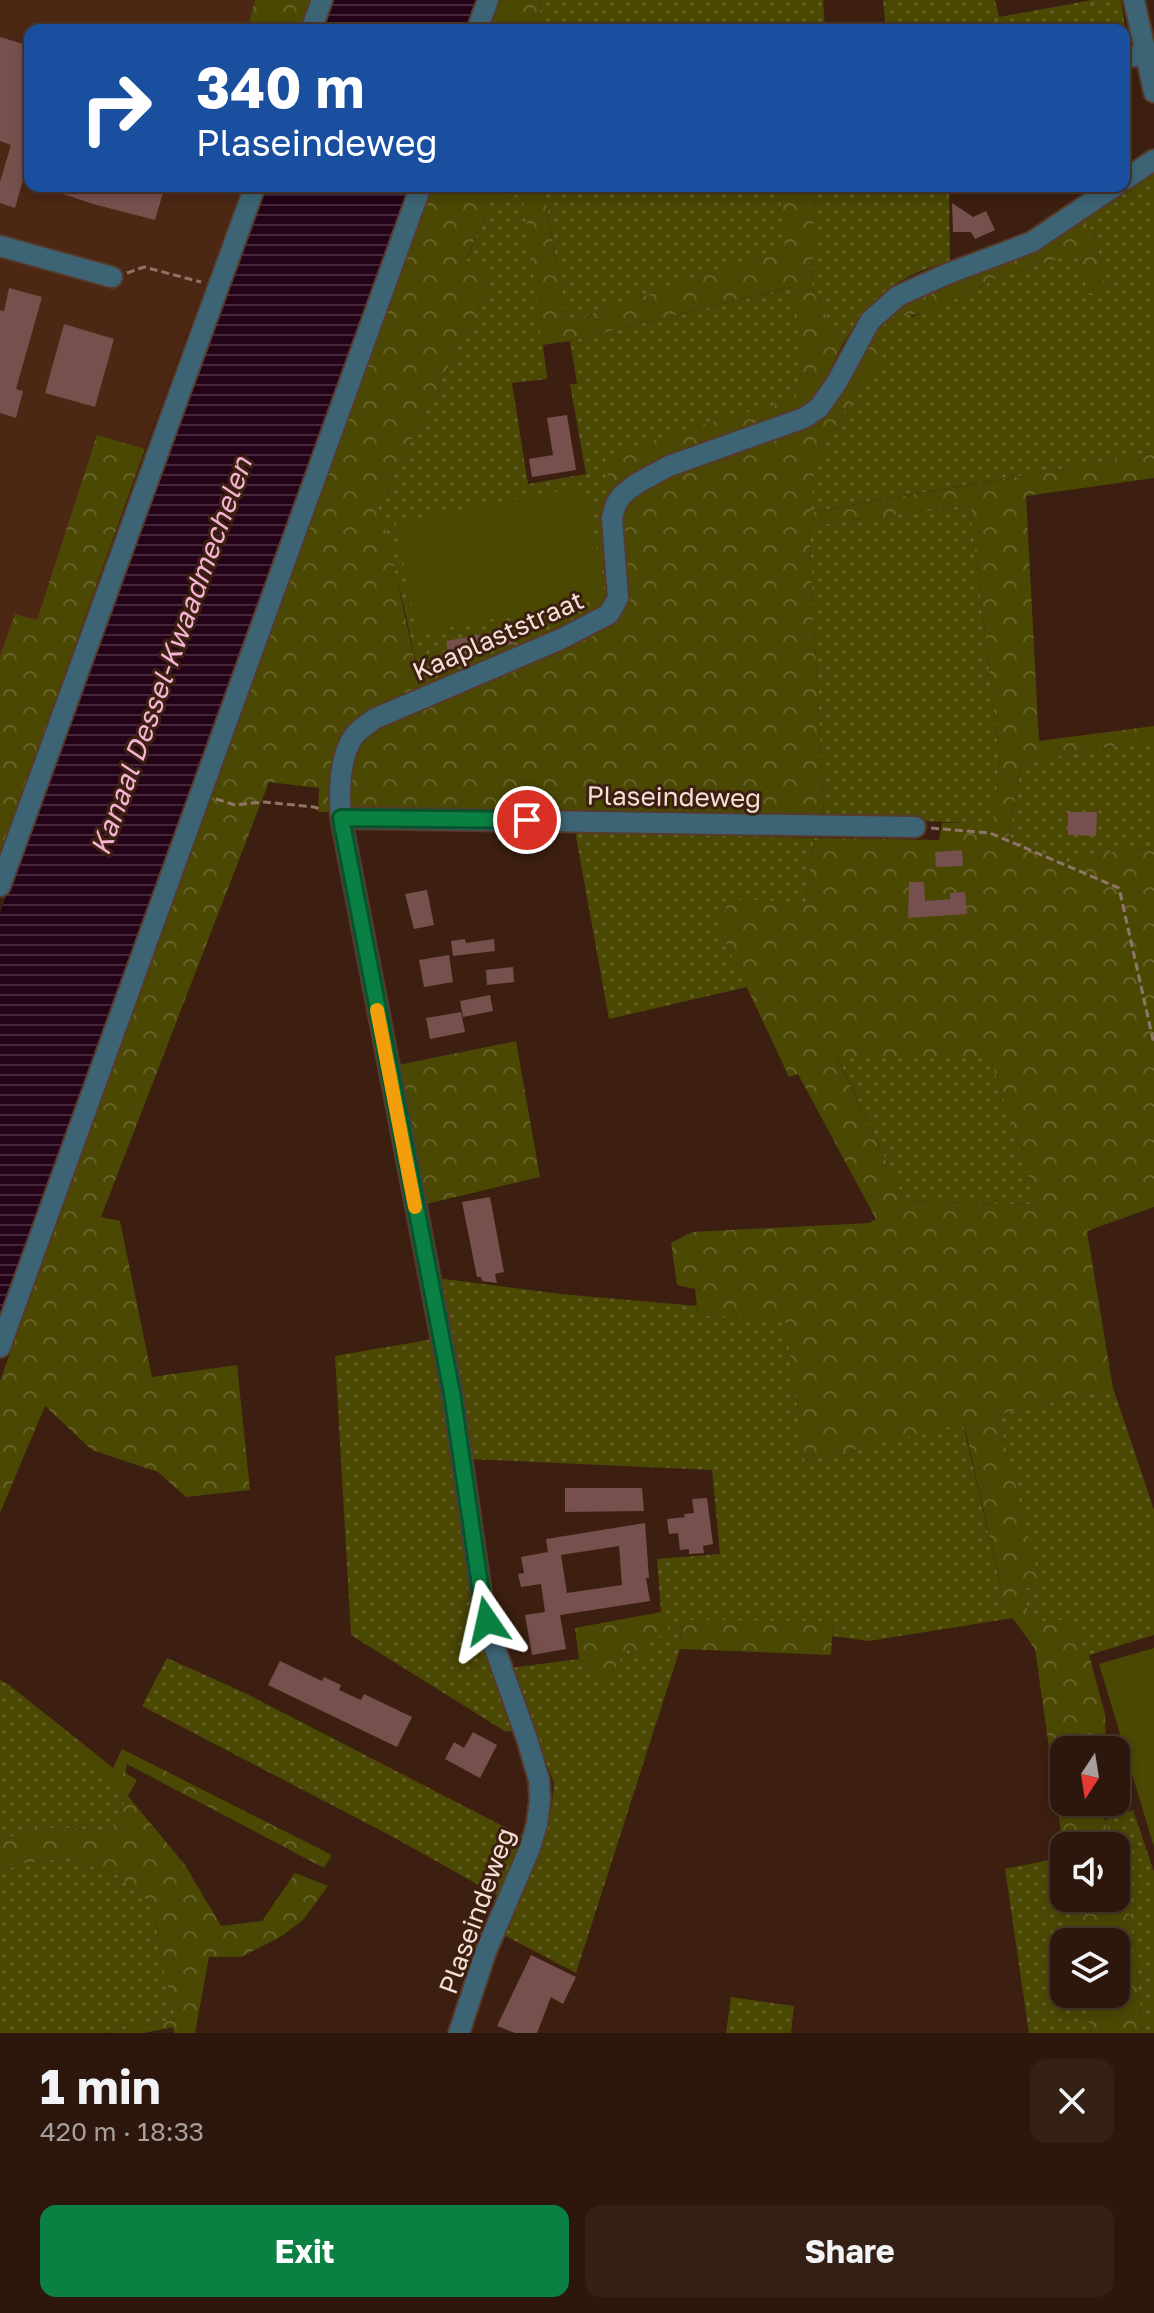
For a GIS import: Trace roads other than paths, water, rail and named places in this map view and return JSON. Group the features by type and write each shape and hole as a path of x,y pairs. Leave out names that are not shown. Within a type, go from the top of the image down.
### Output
{"street":[{"path":"313,24 322,0"},
{"path":"479,24 488,0"},
{"path":"1134,0 1150,55 1154,92"},
{"path":"1130,57 1150,55"},
{"path":"1130,176 1154,160"},
{"path":"0,886 253,192"},
{"path":"0,1347 419,192"},
{"name":"Kaaplaststraat","path":"341,818 339,797 342,767 354,735 374,719 561,639 609,614 618,598 612,518 622,495 669,466 804,418 819,408 837,382 870,321 898,296 1032,242 1106,192"},
{"path":"0,246 112,277"},
{"name":"Plaseindeweg","path":"459,2033 486,1951 530,1848 537,1824 539,1780 493,1643 482,1599 452,1393 341,818 915,827"}],"water":[{"path":"329,0 477,0 468,24 320,24"},
{"name":"Kanaal Dessel-Kwaadmechelen","path":"260,192 407,192 0,1316 0,913"}]}
